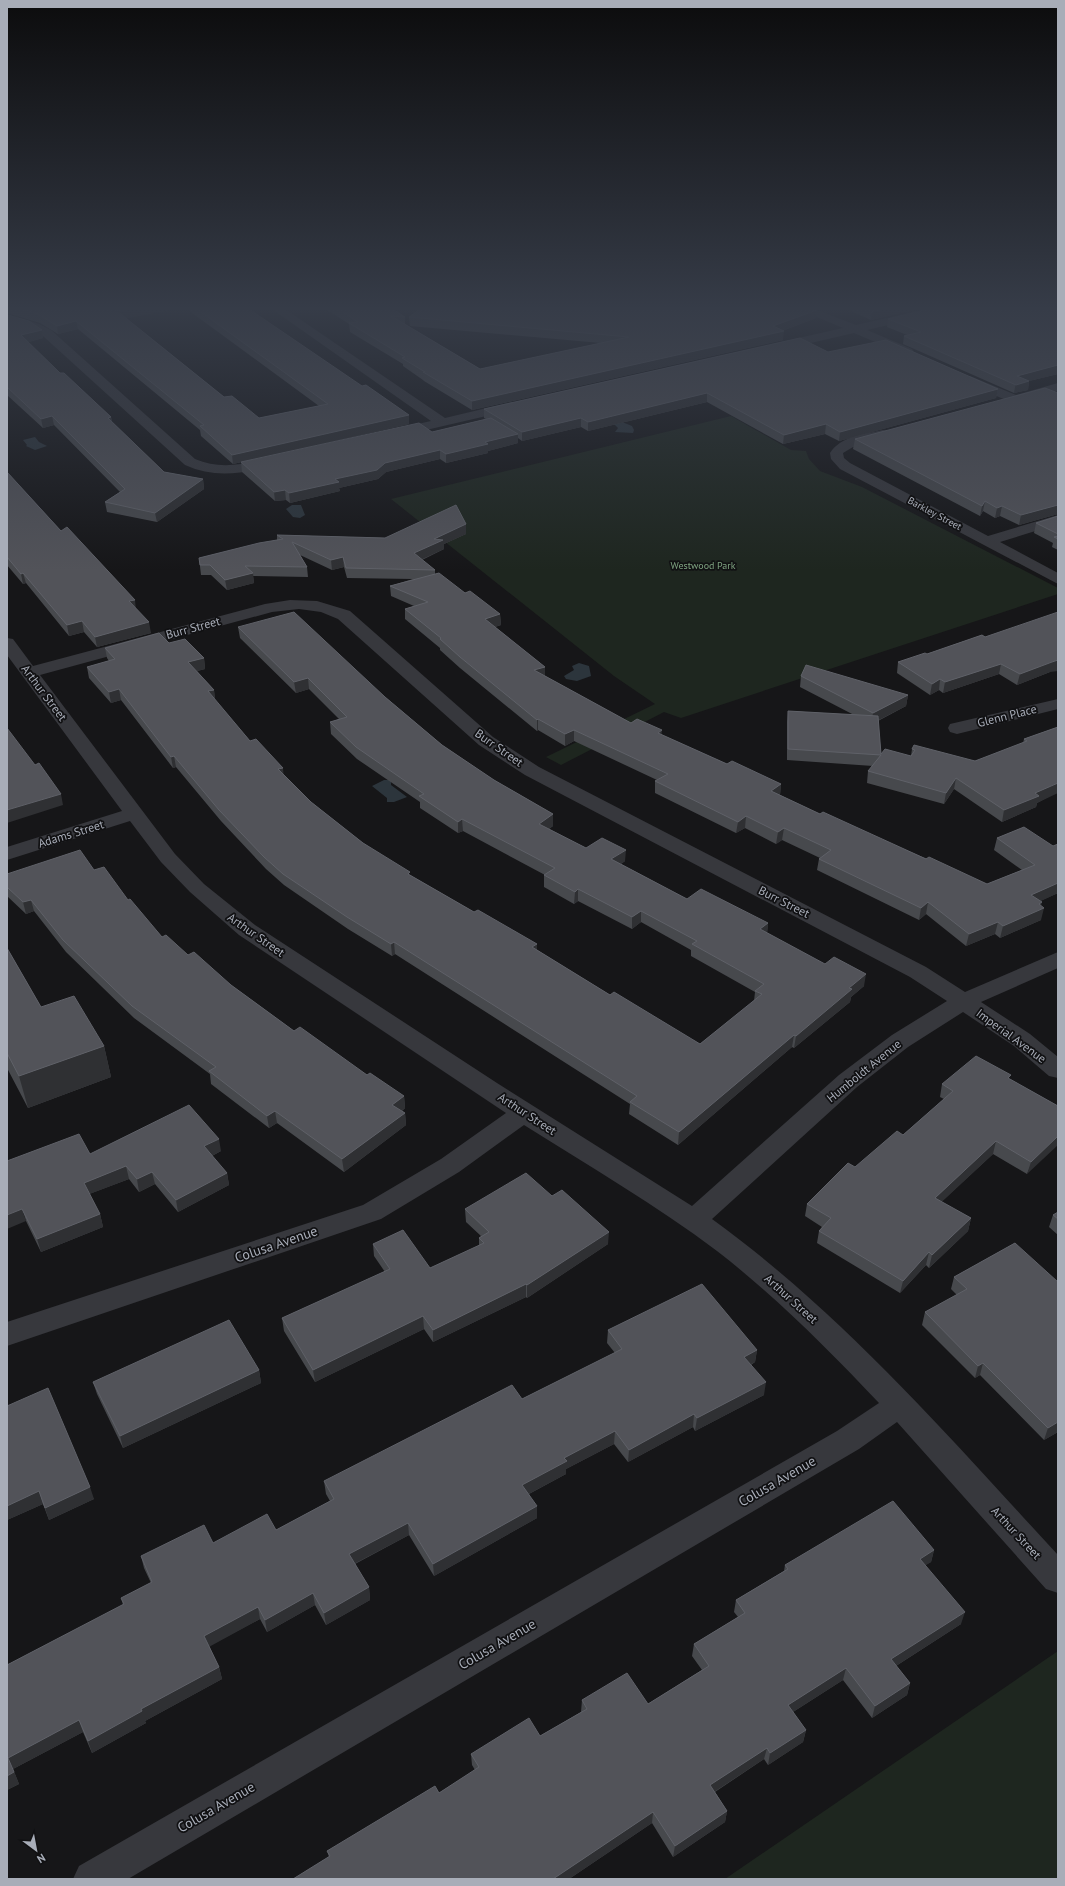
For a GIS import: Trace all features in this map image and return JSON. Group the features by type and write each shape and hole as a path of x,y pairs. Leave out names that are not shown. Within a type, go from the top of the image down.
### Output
{"street":[{"path":"116,395 190,462 199,467 211,470 231,470 283,460"},
{"path":"403,395 442,422"},
{"path":"1004,395 1013,399"},
{"path":"990,405 1028,395"},
{"path":"382,436 527,403"},
{"name":"Barkley Street","path":"899,430 853,442 838,450 836,455 840,463 1058,579"},
{"path":"987,541 1058,519"},
{"name":"Burr Street","path":"29,672 271,607 301,603 333,610 344,615 449,710 486,741 532,771 918,972 964,1002"},
{"name":"Arthur Street","path":"7,643 168,858 197,888 247,930 523,1112 694,1220 753,1265 807,1312 899,1405 1058,1578"},
{"name":"Glenn Place","path":"957,728 1058,704"},
{"name":"Adams Street","path":"7,854 135,813"},
{"name":"Humboldt Avenue","path":"694,1220 848,1081 900,1041 964,1002 1058,958"},
{"name":"Imperial Avenue","path":"964,1002 1022,1040 1058,1070"},
{"name":"Colusa Avenue","path":"7,1334 372,1212 425,1183 490,1139 523,1112"},
{"name":"Colusa Avenue","path":"92,1879 848,1440 899,1405"}],"green space":[{"name":"Westwood Park","path":"731,416 791,450 806,451 809,459 820,471 862,487 1058,588 1058,594 681,718 664,712 561,765 546,757 655,704 614,676 391,499"},
{"path":"1058,1651 1058,1879 725,1879"}],"shaded area":[{"path":"622,422 632,426 634,430 633,433 615,432 618,428 614,424"},
{"path":"35,437 39,442 47,446 35,450 26,446 27,445 23,440"},
{"path":"292,505 301,505 305,515 300,518 293,517 286,509"},
{"path":"579,663 589,666 591,676 577,681 566,679 564,676 574,670 572,666"},
{"path":"384,780 391,780 391,785 407,797 394,802 387,802 387,798 372,786"}],"building":[{"path":"16,395 88,395 111,417 108,418 164,472 203,479 155,513 105,502 125,489 52,416 41,419"},
{"path":"167,395 232,396 259,418 328,404 316,395 380,395 409,415 232,455 200,426 204,425"},
{"path":"462,395 499,395 472,401"},
{"path":"546,395 699,395 588,422 581,418 522,432 484,409"},
{"path":"711,395 976,395 840,432 826,424 784,435"},
{"path":"1019,395 1058,395 1058,505 1021,515 1002,506 997,508 985,501 982,506 855,439"},
{"path":"491,418 518,434 485,442 488,444 446,454 440,450 385,463 377,470 335,479 339,482 289,493 285,490 274,492 241,462 419,423 432,432"},
{"path":"7,472 61,531 67,527 135,600 129,601 149,622 95,637 82,621 67,625 23,573 21,574 7,557"},
{"path":"456,505 466,524 434,539 443,540 414,553 435,570 346,568 343,557 331,560 292,542 307,567 245,566 253,573 225,580 210,565 200,565 199,558 259,543 283,539 277,535 385,538"},
{"path":"1058,516 1058,534 1036,523"},
{"path":"439,573 465,593 470,591 500,614 485,619 545,667 534,670 631,723 637,719 662,730 658,733 727,764 732,761 781,784 771,791 820,814 823,812 926,859 929,857 987,884 1035,865 997,838 1024,827 1053,846 1058,844 1058,883 1031,895 1042,902 1039,904 1044,908 1003,926 998,922 969,934 928,902 921,908 819,859 831,850 784,828 778,832 746,816 738,822 655,781 668,774 574,730 565,734 538,719 537,720 460,657 440,639 441,638 405,609 428,602 390,586"},
{"path":"294,612 385,697 442,745 494,780 553,814 539,824 586,848 602,838 626,850 611,859 687,899 701,889 768,923 760,929 825,964 834,957 866,974 849,988 852,989 796,1036 794,1035 679,1132 630,1102 637,1096 394,942 391,944 347,917 283,874 264,857 219,810 174,756 171,757 119,689 109,692 87,667 115,659 105,648 159,633 169,643 185,639 204,658 188,662 214,690 208,691 250,741 256,739 283,768 278,769 311,802 363,843 410,872 408,874 474,912 478,910 537,944 532,947 610,995 614,992 700,1044 762,994 755,991 764,984 692,944 697,941 641,911 632,917 578,889 575,892 544,875 555,868 462,819 458,822 419,796 424,794 356,747 330,722 347,717 308,678 294,682 238,627"},
{"path":"1058,612 1058,660 1020,674 1001,664 945,682 940,679 932,684 898,662 925,653 927,654 982,635 985,637"},
{"path":"806,665 908,695 873,713 801,676"},
{"path":"788,711 878,716 881,754 885,749 911,756 915,750 912,749 914,745 975,761 1027,741 1024,739 1058,727 1058,783 1035,793 1039,796 1004,810 956,778 946,793 868,771 881,755 788,749"},
{"path":"7,728 35,765 39,763 61,794 7,810"},
{"path":"80,850 94,870 104,867 128,900 130,899 162,937 166,935 188,955 194,952 231,985 294,1031 300,1027 367,1075 370,1073 404,1096 392,1105 405,1113 342,1159 275,1111 267,1116 209,1071 216,1067 132,1006 63,940 31,900 23,902 7,887 7,874"},
{"path":"7,948 41,1007 74,996 104,1046 19,1076 7,1053"},
{"path":"976,1056 1011,1075 1008,1078 1058,1106 1058,1136 1031,1162 996,1141 935,1198 971,1218 932,1255 929,1252 903,1281 819,1231 831,1218 807,1204 848,1163 855,1167 897,1131 903,1135 953,1091 942,1084"},
{"path":"189,1105 219,1139 204,1146 227,1173 176,1200 152,1172 137,1179 126,1166 84,1183 100,1214 37,1239 22,1209 7,1215 7,1161 79,1134 90,1154"},
{"path":"526,1173 552,1196 562,1190 609,1232 527,1285 526,1284 433,1330 423,1316 313,1370 282,1318 390,1269 373,1244 403,1230 430,1268 484,1243 479,1238 489,1232 465,1209"},
{"path":"1058,1212 1058,1219 1053,1215"},
{"path":"1015,1243 1058,1282 1058,1422 1048,1428 983,1363 978,1366 925,1312 967,1289 954,1277"},
{"path":"702,1284 757,1350 744,1357 766,1382 697,1418 694,1414 629,1450 615,1431 564,1458 567,1461 522,1485 537,1506 433,1564 408,1523 349,1554 369,1587 324,1613 313,1593 265,1620 258,1607 204,1636 219,1667 141,1709 142,1711 88,1741 79,1720 8,1758 14,1772 7,1776 7,1665 124,1604 121,1598 152,1582 141,1556 204,1525 213,1543 267,1514 276,1530 334,1499 324,1481 512,1385 522,1399 622,1349 608,1330"},
{"path":"229,1320 259,1370 120,1436 93,1382"},
{"path":"48,1388 90,1487 45,1508 39,1491 7,1506 7,1406"},
{"path":"893,1501 934,1550 920,1559 965,1612 891,1659 910,1683 875,1706 846,1668 788,1705 806,1730 770,1753 767,1748 710,1785 727,1811 675,1846 653,1812 553,1879 293,1879 330,1856 327,1851 435,1786 439,1793 479,1767 471,1754 529,1718 540,1736 587,1709 582,1700 627,1673 648,1704 709,1666 694,1644 745,1613 736,1600 788,1569 785,1565"}]}
